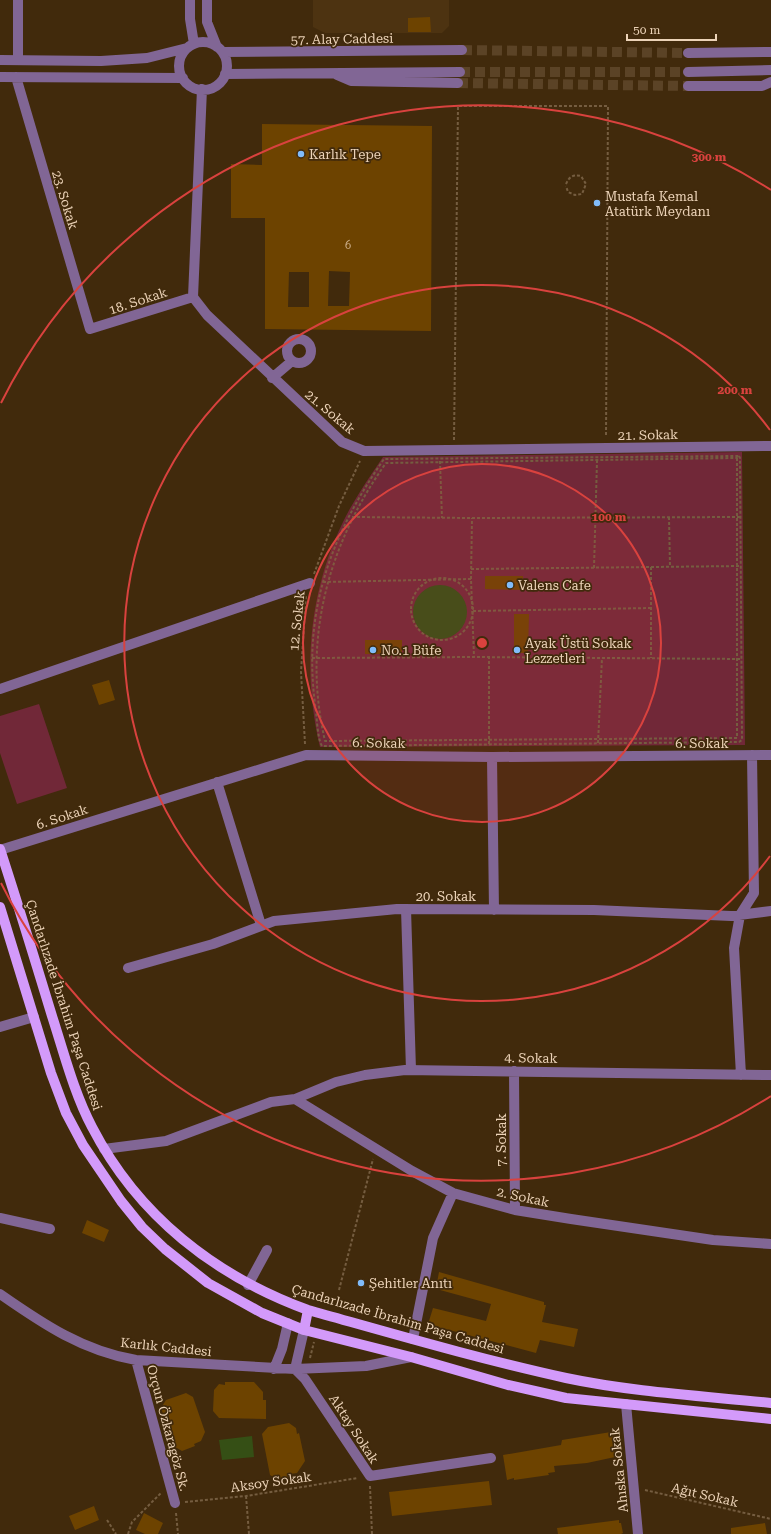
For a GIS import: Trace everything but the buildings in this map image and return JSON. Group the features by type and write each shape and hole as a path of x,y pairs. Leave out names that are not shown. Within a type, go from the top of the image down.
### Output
{"main road":[{"name":"Çandarlızade İbrahim Paşa Caddesi","path":"0,849 78,1096 91,1126 121,1175 138,1196 168,1226 206,1258 248,1285 279,1300 308,1310 413,1339 567,1378 610,1385 771,1402"},
{"path":"0,907 51,1073 66,1112 82,1145 121,1202 142,1227 165,1249 208,1283 262,1313 304,1330 411,1357 508,1385 566,1398 771,1419"},
{"path":"304,1330 308,1310"}],"street":[{"path":"18,0 18,60"},
{"path":"190,0 191,46 180,62 183,78 188,84 202,90 216,86 225,74 226,59 220,50 207,22 207,0"},
{"path":"0,60 101,61 147,58 206,43 220,50"},
{"name":"57. Alay Caddesi","path":"220,50 462,50"},
{"path":"688,53 771,52"},
{"path":"688,72 771,70"},
{"path":"225,74 460,72"},
{"path":"333,73 351,81 458,83"},
{"path":"0,77 183,78"},
{"name":"23. Sokak","path":"16,77 90,329"},
{"path":"688,86 762,86 771,82"},
{"path":"193,297 202,90"},
{"name":"18. Sokak","path":"90,329 193,297"},
{"name":"21. Sokak","path":"193,297 207,315 272,378 342,442 364,451 771,446"},
{"path":"272,378 292,360"},
{"path":"0,689 310,583"},
{"name":"6. Sokak","path":"0,849 306,755 492,757 771,755"},
{"path":"741,1074 734,948 740,915 754,893 752,755"},
{"path":"492,757 494,910"},
{"path":"217,782 261,925"},
{"path":"406,909 411,1070"},
{"name":"20. Sokak","path":"128,968 213,944 274,921 406,909 594,910 740,915 771,911"},
{"path":"0,1027 34,1017"},
{"name":"4. Sokak","path":"104,1149 166,1141 271,1102 296,1099 336,1082 365,1075 411,1070 514,1070 771,1075"},
{"name":"7. Sokak","path":"514,1070 515,1210"},
{"name":"2. Sokak","path":"296,1099 412,1171 453,1193 515,1210 713,1240 771,1244"},
{"path":"413,1339 433,1238 453,1193"},
{"path":"0,1218 50,1229"},
{"path":"248,1285 267,1250"},
{"name":"Karlık Caddesi","path":"0,1294 31,1317 86,1347 119,1357 136,1360 295,1369 366,1366 411,1357"},
{"path":"274,1369 282,1349 288,1323"},
{"path":"295,1369 304,1330"},
{"name":"Orçun Özkaragöz Sk.","path":"136,1360 175,1503"},
{"name":"Aktay Sokak","path":"295,1369 305,1379 370,1476"},
{"name":"Ahıska Sokak","path":"626,1404 635,1488 638,1534"},
{"path":"370,1476 491,1458"}],"path":[{"path":"454,450 458,106 608,106 606,448"},
{"path":"574,175 581,176 586,184 582,194 575,195 568,192 566,185 571,176 574,175"},
{"name":"12. Sokak","path":"306,755 301,672 307,592 339,506 364,451"},
{"path":"440,459 384,459 348,517 333,549 323,582 315,624 312,658 313,685 322,746 740,742 742,740 741,517 739,456 597,459 386,463 370,485 352,517 337,550 327,582 321,612 317,658 319,704 325,741 737,738 737,458 597,459 440,459"},
{"path":"440,459 442,518"},
{"path":"594,568 597,459"},
{"path":"348,517 741,517"},
{"path":"669,517 670,567"},
{"path":"472,518 471,579 474,657"},
{"path":"471,568 741,566"},
{"path":"651,567 652,658"},
{"path":"439,579 454,581 460,585 470,596 472,611 471,618 464,630 451,638 444,640 430,638 418,629 414,623 411,610 415,595 425,584 439,579"},
{"path":"323,582 471,579"},
{"path":"472,611 651,608"},
{"path":"312,658 489,657 742,659"},
{"path":"489,657 489,744"},
{"path":"598,743 602,658"},
{"path":"339,1290 373,1158"},
{"path":"309,1361 314,1341"},
{"name":"Aksoy Sokak","path":"175,1503 246,1496 370,1476"},
{"name":"Aktay Sokak","path":"370,1476 372,1534"},
{"path":"127,1533 132,1522 170,1485"},
{"name":"Ağıt Sokak","path":"635,1488 771,1519"},
{"path":"246,1496 249,1534"},
{"path":"175,1503 178,1534"},
{"path":"107,1520 116,1534"}],"shaded area":[{"path":"313,0 449,0 449,26 442,33 325,33 313,27"},
{"path":"742,452 745,745 320,747 314,718 310,661 316,604 332,549 347,513 383,457"},
{"path":"440,585 450,587 459,593 465,602 467,612 465,622 459,631 450,637 440,639 430,637 421,631 415,622 413,612 415,602 421,593 430,587"},
{"path":"39,704 67,788 17,804 0,753 0,716"},
{"path":"252,1436 254,1457 222,1460 219,1440"}],"tunnel":[{"path":"462,50 688,53"},
{"path":"460,72 688,72"},
{"path":"458,83 688,86"}],"place":[{"name":"Karlık Tepe","path":"301,154"},
{"name":"Mustafa Kemal Atatürk Meydanı","path":"597,203"},
{"name":"Valens Cafe","path":"510,585"},
{"name":"No.1 Büfe","path":"373,650"},
{"name":"Ayak Üstü Sokak Lezzetleri","path":"517,650"},
{"name":"Şehitler Anıtı","path":"361,1283"}]}
